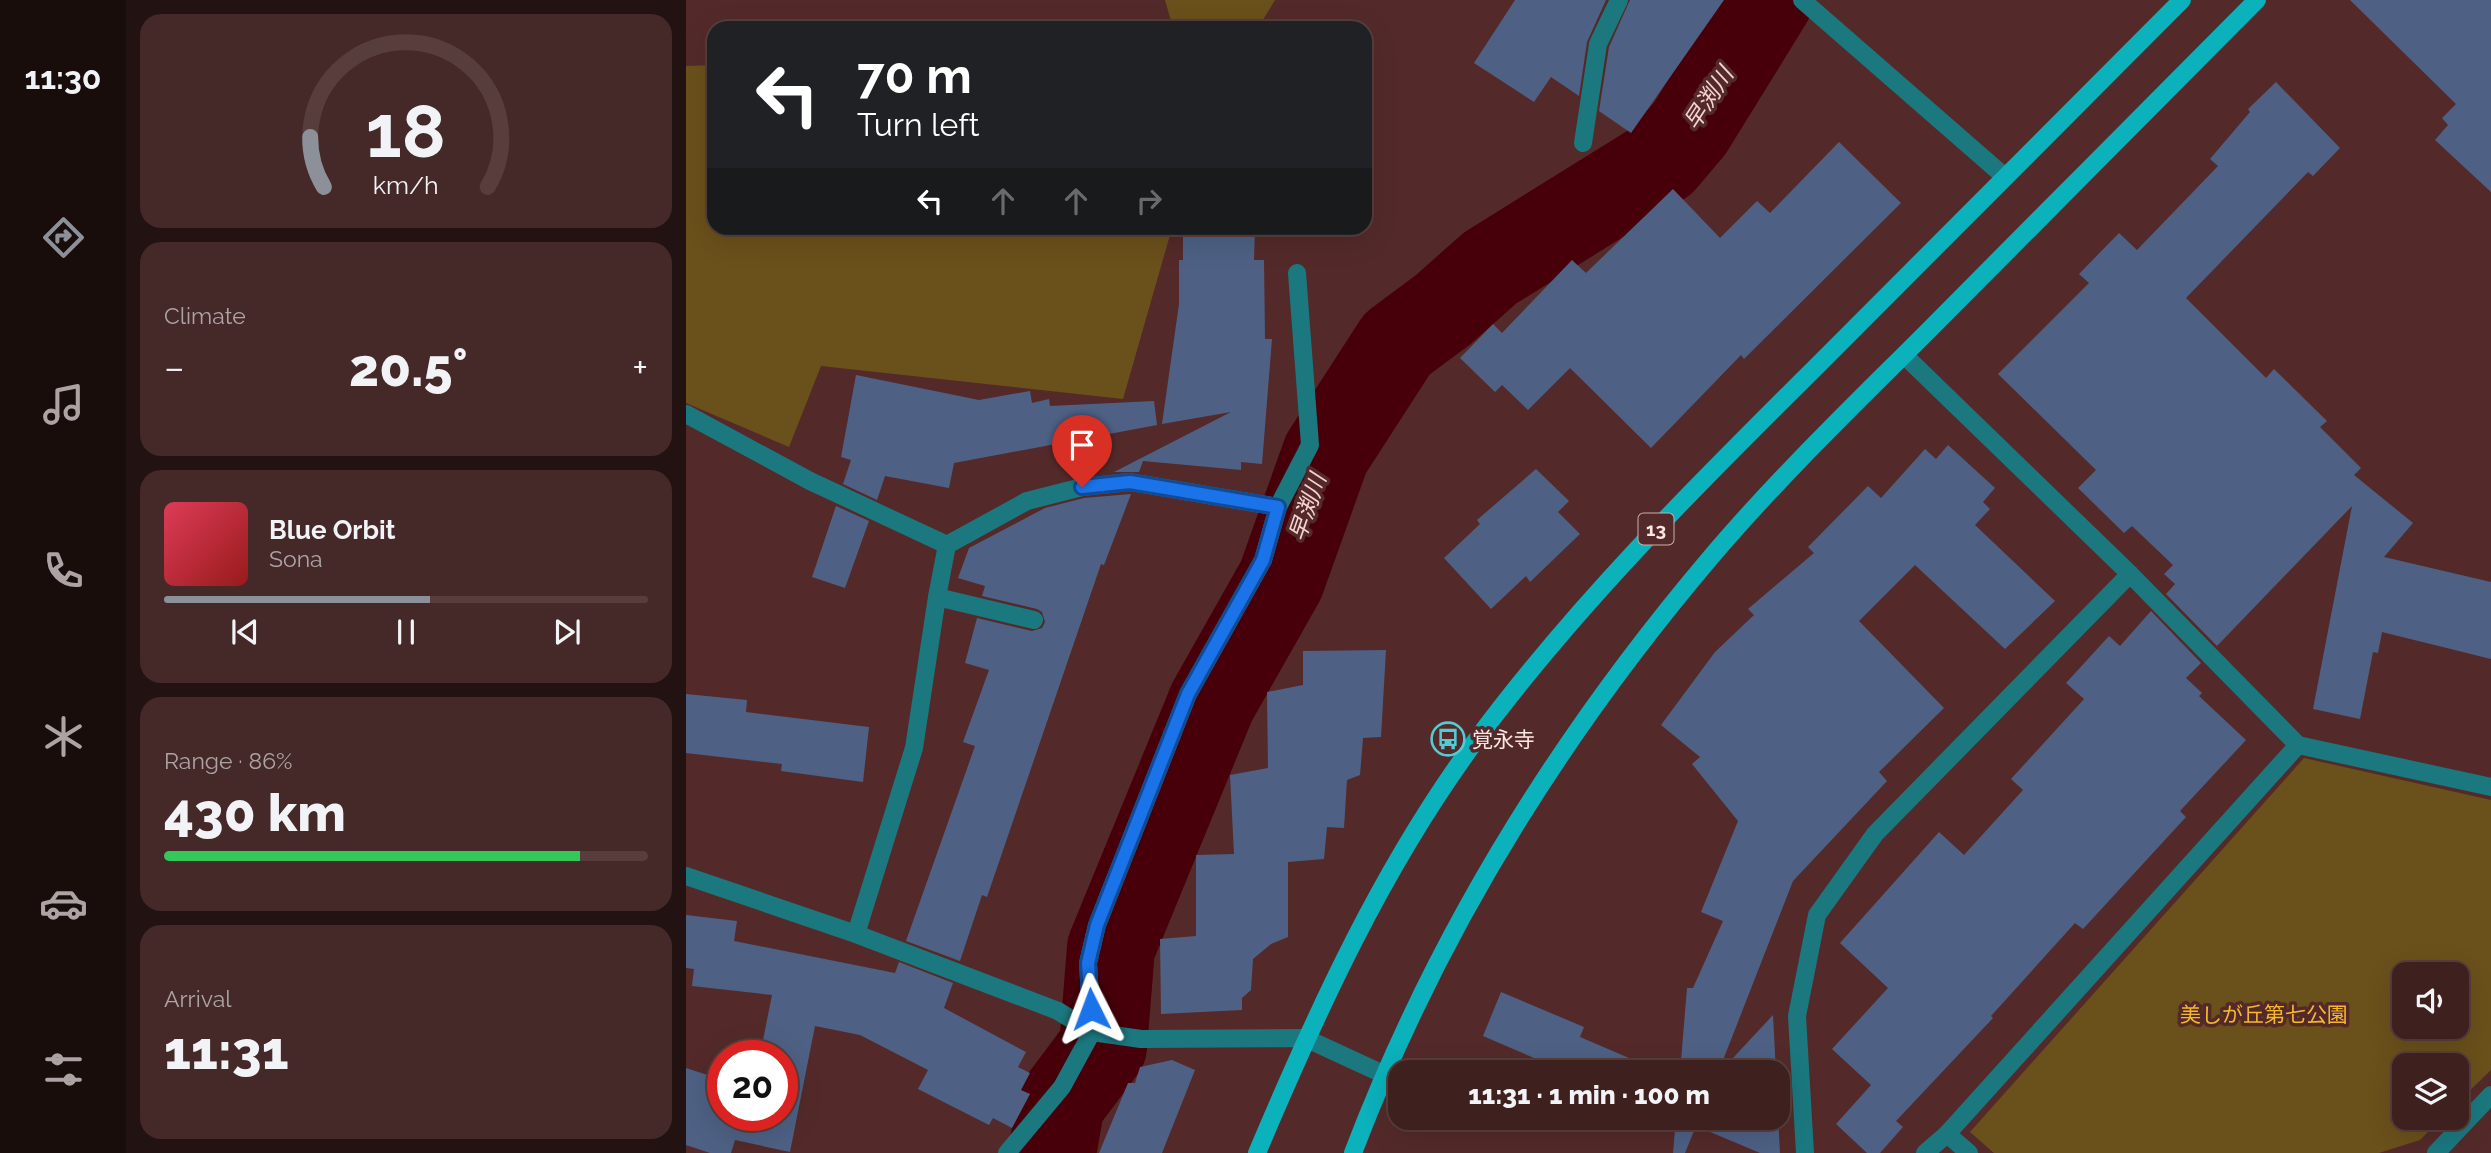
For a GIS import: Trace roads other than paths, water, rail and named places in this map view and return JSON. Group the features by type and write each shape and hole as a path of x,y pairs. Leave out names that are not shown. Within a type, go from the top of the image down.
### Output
{"main road":[{"name":"13","path":"1257,1153 1305,1038 1381,888 1466,755 1579,612 1692,491 2182,0"},
{"path":"1353,1153 1383,1073 1498,851 1542,781 1617,677 1712,556 1904,355 2257,0"}],"street":[{"path":"1583,143 1598,44 1619,0"},
{"path":"1802,1 2005,177"},
{"path":"1007,1153 1062,1087 1092,1032 1088,963 1097,925 1188,694 1263,560 1278,507 1310,445 1297,273"},
{"path":"1904,355 2130,574 2298,745 2491,787"},
{"path":"686,414 810,481 947,545"},
{"path":"947,545 1027,501 1094,486 1130,482 1278,507"},
{"path":"856,934 914,748 947,545"},
{"path":"1805,1153 1797,1016 1817,915 1875,834 2130,574"},
{"path":"937,597 1034,620"},
{"path":"1925,1153 1947,1134 2298,745"},
{"path":"686,876 856,934 1058,1012 1092,1032 1141,1039 1305,1038 1383,1073"},
{"path":"2436,1153 2491,1096"},
{"path":"1947,1134 1969,1153"}],"waterway":[{"name":"早渕川","path":"1052,1153 1061,1103 1103,1047 1111,948 1212,702 1281,580 1326,454 1397,344 1444,309 1490,268 1662,161 1690,128 1769,0"}],"place":[{"name":"覚永寺","path":"1448,739"}],"park label":[{"name":"美しが丘第七公園","path":"2264,1014"}]}
